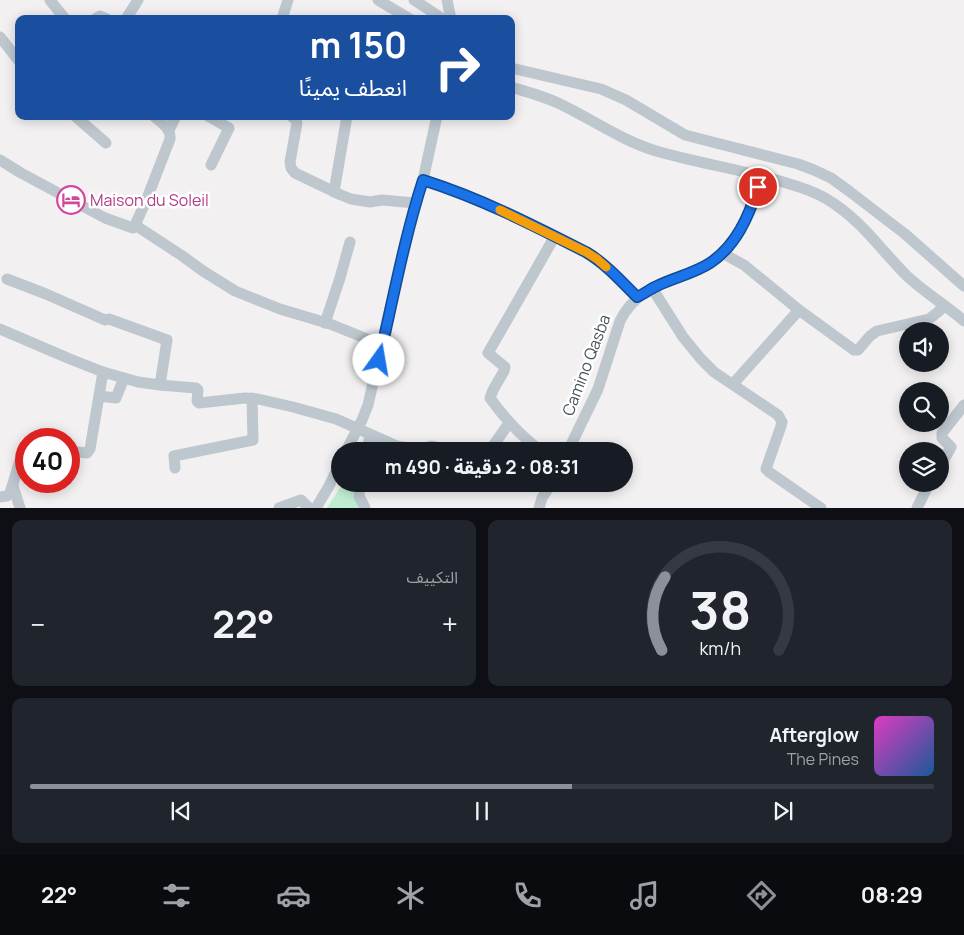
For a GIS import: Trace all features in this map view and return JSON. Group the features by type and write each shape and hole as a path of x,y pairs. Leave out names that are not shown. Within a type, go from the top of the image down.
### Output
{"street":[{"path":"50,0 62,15"},
{"path":"129,15 138,0"},
{"path":"283,15 288,0"},
{"path":"378,0 403,15"},
{"path":"414,0 436,15"},
{"path":"447,0 450,15"},
{"path":"0,37 15,55"},
{"path":"515,69 601,89 626,100 685,135 798,164 831,178 905,234 964,286"},
{"path":"515,88 557,102 633,143 688,159 801,187 823,197 839,206 860,224 906,275 964,321"},
{"path":"80,120 106,143"},
{"path":"158,120 169,130"},
{"path":"0,160 104,218 133,228 168,147 170,139 169,130 174,120"},
{"path":"211,165 229,128 215,120"},
{"path":"296,120 297,126 290,162 291,168 295,173 351,199 416,203"},
{"path":"334,192 346,120"},
{"path":"350,442 368,405 402,256 423,180 436,120"},
{"name":"Camino Qasba","path":"572,442 598,389 624,311 637,297 652,288 710,264 722,253 746,221 762,176"},
{"path":"423,180 447,187 500,209 555,236 597,259 637,297"},
{"path":"135,225 235,291 382,345"},
{"path":"529,442 509,423 490,396 505,367 488,353 555,236"},
{"path":"325,323 350,242"},
{"path":"722,253 744,265 799,310 855,351 877,331 929,319 944,306"},
{"path":"7,279 105,320 109,319 167,340 160,385"},
{"path":"652,288 683,337 714,372 781,418 781,426 766,467 767,470 821,508"},
{"path":"732,384 799,310"},
{"path":"0,329 103,372 138,382 196,388 198,390 197,401 199,403 252,398 336,419 387,442"},
{"path":"80,452 89,451 91,445 103,372"},
{"path":"99,396 116,398 124,378"},
{"path":"175,468 174,456 253,440 252,398"},
{"path":"946,442 942,438 942,433 964,405"},
{"path":"496,442 509,423"},
{"path":"369,442 370,435"},
{"path":"0,497 8,496 15,479"},
{"path":"316,508 331,482"},
{"path":"13,486 20,508"},
{"path":"359,492 359,496 365,508"},
{"path":"539,508 545,492"},
{"path":"917,508 925,492"},
{"path":"279,508 301,500 309,508"}],"green space":[{"path":"337,492 353,492 357,494 364,508 327,508"}],"slow traffic":[{"path":"500,210 586,252 606,267"}],"place":[{"name":"Maison du Soleil","path":"71,200"}],"route":[{"path":"379,360 402,256 423,180 447,187 500,209 586,252 597,259 637,297 656,286 710,264 725,250 746,221 758,187"}]}
